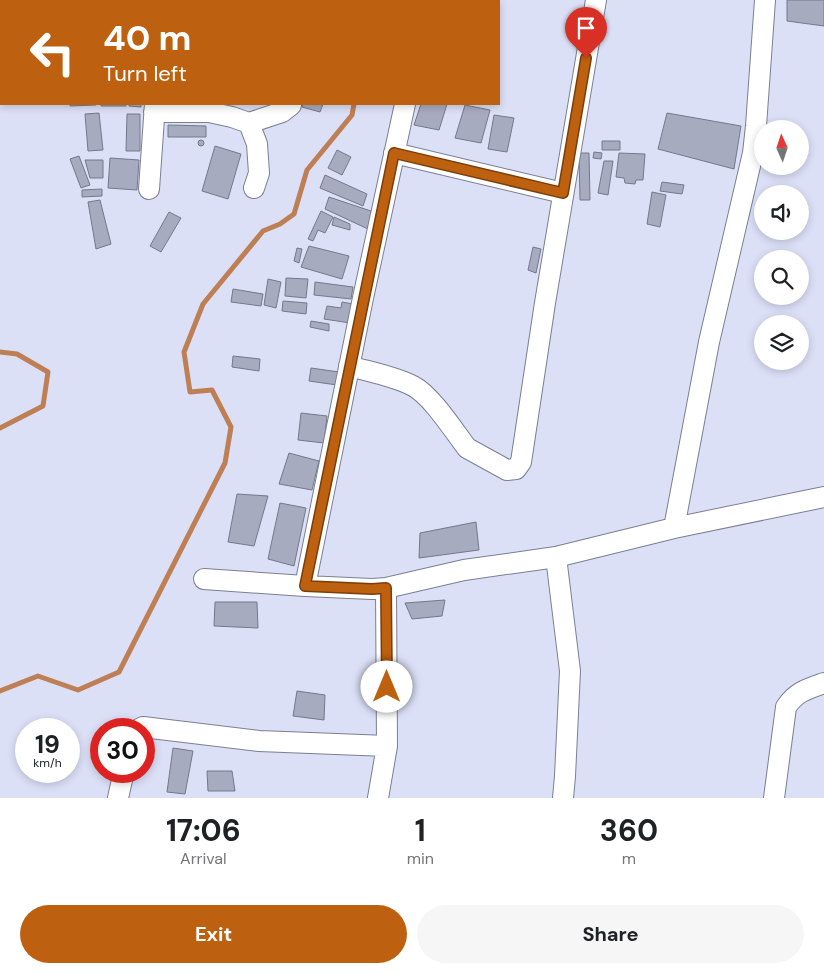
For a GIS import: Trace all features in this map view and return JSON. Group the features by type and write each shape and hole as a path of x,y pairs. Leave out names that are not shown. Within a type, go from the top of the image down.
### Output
{"street":[{"path":"349,366 415,386 428,397 467,448 507,470 516,468 521,462 545,303 596,0"},
{"path":"674,528 709,342 753,153 765,0"},
{"path":"149,189 154,108 209,112 232,116 249,123 282,112 291,105"},
{"path":"305,586 349,366 405,105"},
{"path":"249,123 257,144 260,173 254,188"},
{"path":"394,153 563,193"},
{"path":"204,579 305,586 386,588 464,570 556,557 674,528 824,497"},
{"path":"556,557 570,671 566,776 562,798"},
{"path":"378,798 387,746 386,588"},
{"path":"774,798 786,707 792,698 800,692 824,683"},
{"path":"155,728 259,741 387,746"},
{"path":"118,798 121,783"}],"building":[{"path":"787,0 824,0 824,26 787,21"},
{"path":"101,105 126,105 126,106"},
{"path":"141,105 141,107 129,106"},
{"path":"303,105 323,105 320,112 302,107"},
{"path":"421,105 447,105 439,130 414,125"},
{"path":"465,105 490,110 481,143 455,138"},
{"path":"99,113 103,150 88,151 85,114"},
{"path":"667,113 741,126 734,169 658,149"},
{"path":"127,114 140,114 140,151 126,151"},
{"path":"494,115 514,118 507,152 488,149"},
{"path":"168,125 206,126 206,137 168,137"},
{"path":"201,140 204,143 201,146 198,143"},
{"path":"602,141 620,141 620,150 602,150"},
{"path":"215,146 241,154 228,199 202,191"},
{"path":"337,150 351,157 342,175 328,168"},
{"path":"594,152 602,153 601,159 593,158"},
{"path":"579,153 589,153 590,200 580,200"},
{"path":"619,153 645,154 643,180 636,180 635,184 625,183 624,178 616,177"},
{"path":"79,156 90,185 81,188 70,159"},
{"path":"110,158 139,160 137,190 108,188"},
{"path":"85,160 103,160 103,178 90,178"},
{"path":"604,161 613,161 608,195 598,193"},
{"path":"325,175 367,194 363,206 320,188"},
{"path":"662,182 684,185 682,194 660,191"},
{"path":"102,189 102,196 82,197 82,190"},
{"path":"652,192 666,195 660,227 647,224"},
{"path":"329,197 374,212 368,229 325,209"},
{"path":"100,200 111,244 96,249 88,202"},
{"path":"321,211 333,217 325,233 318,230 313,241 308,239"},
{"path":"169,212 181,218 161,252 150,246"},
{"path":"334,217 350,224 350,230 332,225"},
{"path":"309,246 349,256 342,279 301,267"},
{"path":"533,247 541,249 536,273 528,270"},
{"path":"297,248 302,249 299,263 294,261"},
{"path":"286,278 308,279 306,298 285,296"},
{"path":"268,279 281,282 276,308 264,305"},
{"path":"315,282 353,287 351,299 314,295"},
{"path":"233,289 263,294 261,306 231,302"},
{"path":"283,301 307,303 306,314 282,311"},
{"path":"342,302 353,304 350,323 324,319 327,306 341,308"},
{"path":"311,321 329,324 329,331 310,327"},
{"path":"233,356 260,359 259,371 232,367"},
{"path":"311,368 339,372 337,385 309,381"},
{"path":"301,413 327,416 324,443 298,440"},
{"path":"289,453 319,461 312,490 279,484"},
{"path":"237,494 268,496 254,546 228,542"},
{"path":"280,503 306,508 294,566 268,559"},
{"path":"476,522 479,550 419,558 420,533"},
{"path":"445,600 442,616 412,619 405,603"},
{"path":"215,602 257,602 258,628 214,626"},
{"path":"297,691 325,695 324,720 293,716"},
{"path":"173,748 193,751 185,794 167,792"},
{"path":"207,771 232,771 235,791 208,791"}],"waterway":[{"path":"0,691 38,676 78,690 119,672 225,463 231,427 212,390 190,392 184,352 203,304 263,231 280,224 294,214 307,170 352,115 354,105"},
{"path":"0,352 17,354 48,372 43,406 0,428"}],"route":[{"path":"387,687 386,588 305,586 394,153 563,193 586,58"}]}
